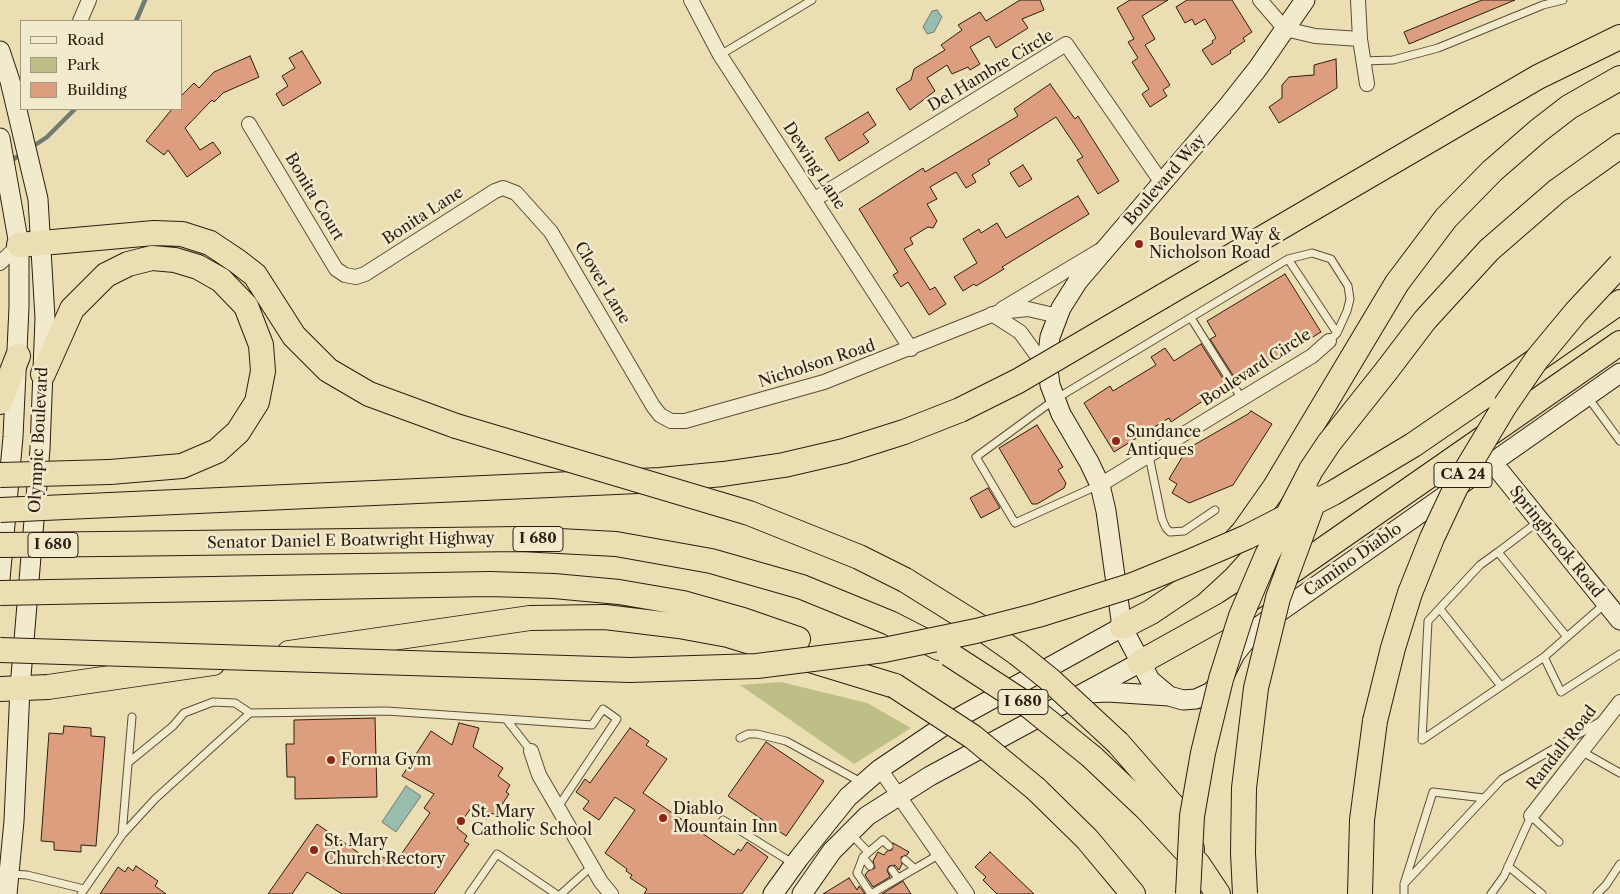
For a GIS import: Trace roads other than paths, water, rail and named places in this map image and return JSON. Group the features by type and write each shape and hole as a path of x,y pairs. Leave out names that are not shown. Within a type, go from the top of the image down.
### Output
{"highway":[{"path":"0,510 660,480 715,475 784,465 844,451 904,432 960,410 1018,381 1538,77 1620,37"},
{"path":"1122,627 1151,612 1191,585 1217,561 1244,531 1275,487 1397,283 1446,218 1492,171 1549,122 1577,102 1620,78"},
{"path":"1188,894 1192,816 1203,753 1231,646 1253,584 1311,470 1424,320 1468,271 1513,228 1556,191 1620,146"},
{"path":"18,245 154,233 182,234 210,243 238,261 255,276 294,336 328,370 369,394 456,426 749,513 859,557 905,580 977,625 1018,654 1049,679 1118,743 1173,806 1198,864"},
{"path":"0,475 154,470 188,464 217,451 238,432 256,402 263,370 261,345 246,306 221,280 198,266 175,260 152,258 128,264 106,275 72,309 44,374"},
{"name":"CA 24","path":"1360,894 1362,820 1375,721 1393,648 1410,593 1432,538 1456,487 1504,407 1537,359 1576,312 1620,265"},
{"path":"0,650 661,670 757,666 892,649 1038,615 1106,594 1247,537 1333,493 1413,445 1620,302"},
{"path":"1139,663 1229,613 1275,583 1620,343"},
{"path":"0,402 18,356"},
{"path":"1245,894 1242,820 1246,758 1256,688 1269,628 1287,569 1324,480 1353,425 1387,370"},
{"name":"Senator Daniel E Boatwright Highway","path":"0,546 520,539 616,544 711,561 802,587 890,622 949,654 1029,706 1092,757 1147,809 1198,864 1218,894"},
{"path":"0,593 490,584 586,588 666,600 743,620 810,644 895,686 973,737 1036,789 1087,839 1132,894"},
{"path":"10,689 48,688 479,624 568,616 645,621 728,635 895,686"}],"main road":[{"name":"Boulevard Way","path":"1122,627 1106,511 1100,485 1054,400 1047,369 1049,344 1058,316 1074,287 1234,98 1305,0"},
{"name":"Olympic Boulevard","path":"0,51 38,199 45,318 40,449 10,689 10,874 8,894"},
{"name":"Olympic Boulevard","path":"0,138 18,245 18,356 0,579"},
{"name":"Camino Diablo","path":"1085,693 1108,692 1169,696 1183,700 1196,699 1211,692 1221,682 1235,654 1255,629 1620,373"},
{"name":"Springbrook Road","path":"1493,463 1620,620"},
{"path":"773,894 794,864 848,797 880,769 945,725 1122,627 1139,663 1150,680 1169,696"},
{"path":"803,894 832,851 867,816 899,794 1139,663"}],"street":[{"path":"80,20 89,0"},
{"name":"Dewing Lane","path":"691,0 720,55 911,349"},
{"path":"1260,0 1285,29 1315,36 1360,39"},
{"path":"1358,0 1360,39 1367,84"},
{"name":"Del Hambre Circle","path":"815,199 1066,44 1162,183"},
{"name":"Bonita Court","path":"249,124 336,269 345,275 356,277"},
{"name":"Bonita Lane","path":"356,277 495,191 510,189"},
{"name":"Clover Lane","path":"510,189 522,198 551,232 652,406"},
{"path":"0,263 18,245"},
{"name":"Nicholson Road","path":"652,406 660,415 671,421 685,421 824,382 911,349 992,314 1108,245"},
{"name":"Nicholson Road","path":"992,314 1028,309 1058,316"},
{"name":"Boulevard Way","path":"992,314 1020,332 1047,369"},
{"name":"Boulevard Circle","path":"1100,485 1312,356 1333,337"},
{"name":"Randall Road","path":"1531,816 1620,702"},
{"path":"531,751 539,775 592,866 611,894"},
{"path":"880,769 967,894"}],"lane":[{"path":"720,55 812,0"},
{"path":"1530,0 1533,9"},
{"path":"1363,62 1393,60 1438,48 1533,9 1563,0"},
{"path":"1100,485 1016,523 976,457 1054,400 1288,259 1312,253 1331,259 1348,286 1350,299 1333,337"},
{"path":"1288,259 1333,337"},
{"path":"1191,318 1242,399"},
{"path":"1587,396 1620,441"},
{"path":"1149,456 1166,528 1175,533 1184,531 1215,510"},
{"path":"1539,522 1480,565 1428,621 1422,740 1544,657 1606,603"},
{"path":"1498,552 1567,637"},
{"path":"1440,609 1501,686"},
{"path":"1544,657 1561,692 1620,654"},
{"path":"129,762 173,726 184,713 212,702 234,702 250,713 386,711 592,725 603,709 617,718 558,807"},
{"path":"10,874 27,875 83,892 122,835 155,799 250,713"},
{"path":"122,835 132,717"},
{"path":"1404,884 1502,779 1608,717"},
{"path":"506,719 531,751"},
{"path":"740,738 756,734 786,741 864,783"},
{"path":"1581,751 1620,772"},
{"path":"1404,894 1404,884 1432,792 1484,798"},
{"path":"1490,894 1508,866 1531,816 1559,842"},
{"path":"723,820 794,864"},
{"path":"850,833 870,852 870,866"},
{"path":"889,846 883,840 870,852 857,873 871,894 940,854"},
{"path":"469,894 497,854 556,894"},
{"path":"905,860 914,868"},
{"path":"1597,894 1606,885 1620,864"},
{"path":"561,894 592,866"},
{"path":"1508,866 1542,894"},
{"path":"892,870 898,878"},
{"path":"881,878 886,885"}],"waterway":[{"path":"136,20 145,0"},
{"path":"32,147 47,137 74,110"},
{"path":"9,162 23,153"}],"place":[{"name":"Boulevard Way & Nicholson Road","path":"1139,244"},
{"name":"Sundance Antiques","path":"1116,441"},
{"name":"Forma Gym","path":"331,760"},
{"name":"Diablo Mountain Inn","path":"663,818"},
{"name":"St. Mary Catholic School","path":"461,821"},
{"name":"St. Mary Church Rectory","path":"314,850"}]}
